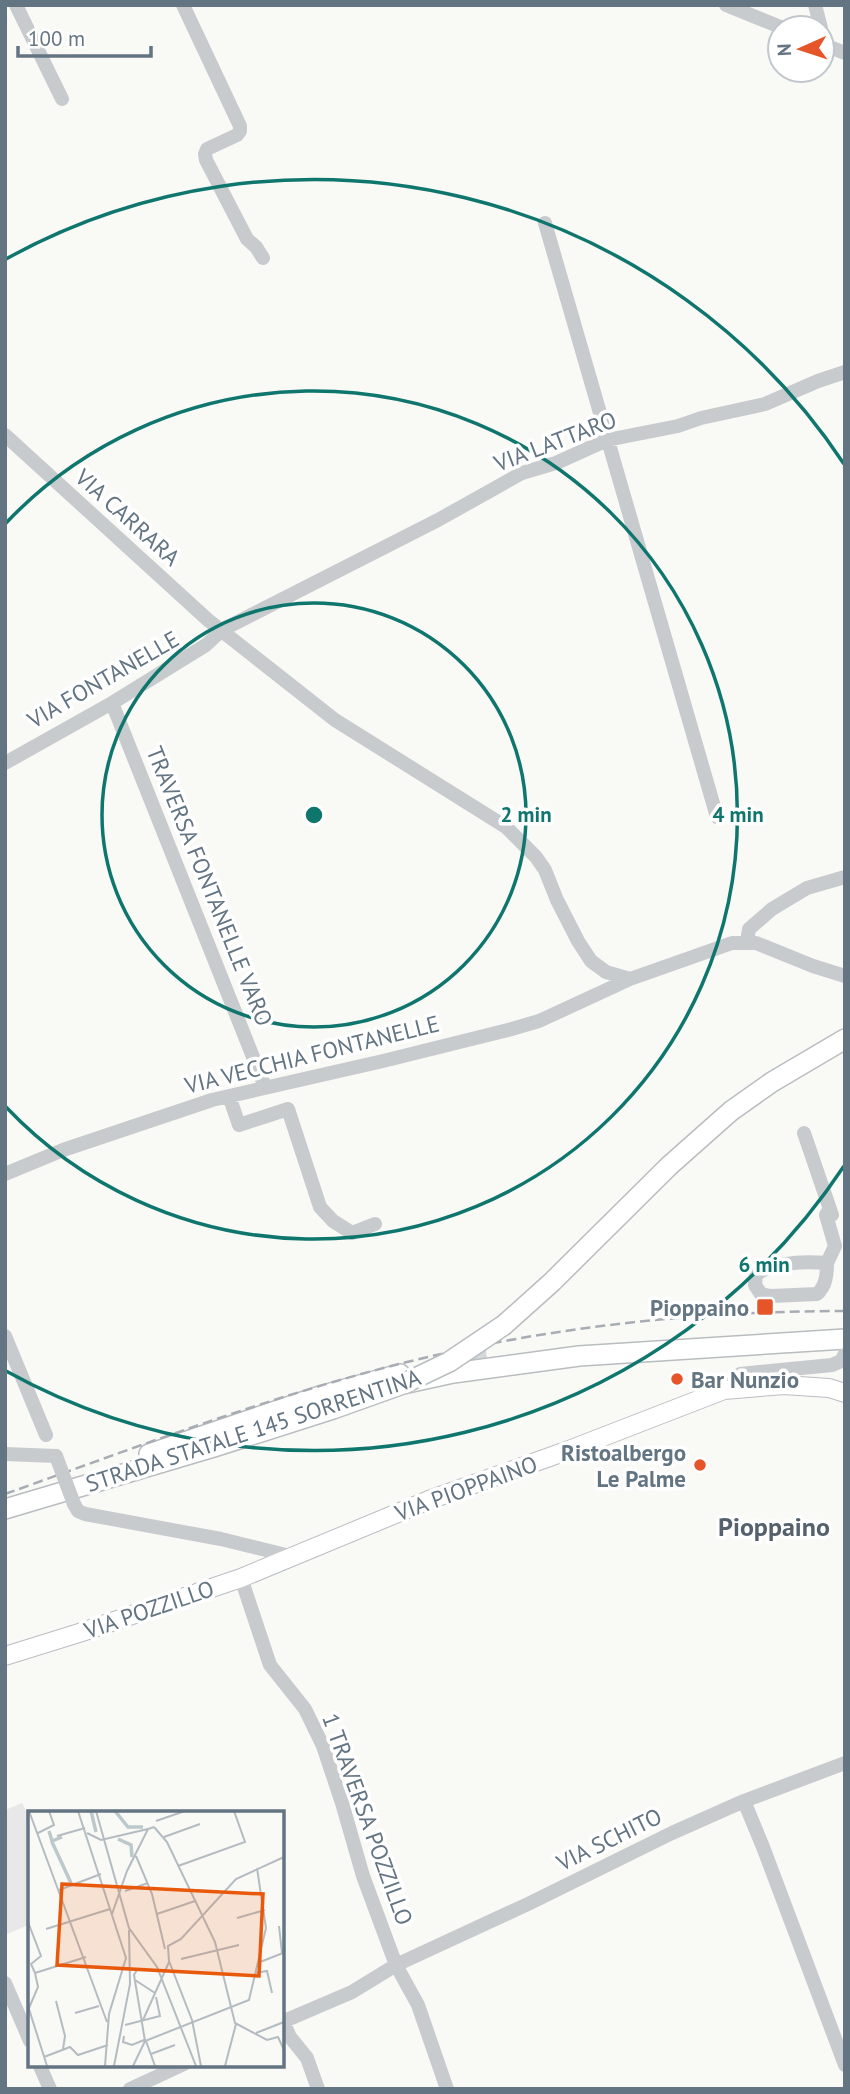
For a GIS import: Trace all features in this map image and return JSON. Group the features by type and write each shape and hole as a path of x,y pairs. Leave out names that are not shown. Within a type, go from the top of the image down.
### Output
{"highway":[{"name":"STRADA STATALE 145 SORRENTINA","path":"5,1509 308,1417 449,1362 504,1325 552,1282 669,1166 731,1111 782,1076 845,1039"},
{"path":"38,1499 87,1477 344,1388 536,1361 845,1339"},
{"path":"487,1358 654,1341 751,1345"}],"main road":[{"name":"VIA PIOPPAINO","path":"290,1556 429,1500 734,1388 784,1385 829,1388 845,1392"},
{"name":"VIA POZZILLO","path":"5,1656 241,1578 290,1556"}],"street":[{"path":"16,5 62,99"},
{"path":"183,5 240,126 237,135 207,149 206,160 247,239 263,258"},
{"path":"726,5 766,21"},
{"path":"545,223 717,817"},
{"name":"VIA LATTARO","path":"222,630 438,520 522,473 556,463 607,440 678,426 701,418 765,404 845,372"},
{"name":"VIA CARRARA","path":"5,435 208,620 335,720 506,827 545,870 557,900 591,961 606,972 630,979"},
{"name":"VIA FONTANELLE","path":"5,764 206,645 222,630"},
{"name":"TRAVERSA FONTANELLE VARO","path":"112,703 265,1087"},
{"path":"845,877 807,888 772,909 749,929 747,942 845,976"},
{"name":"VIA VECCHIA FONTANELLE","path":"5,1174 63,1150 229,1096 383,1061 539,1021 630,979 732,943 747,942"},
{"path":"229,1096 239,1125 288,1109 322,1211 352,1233 375,1224"},
{"path":"804,1133 845,1254"},
{"path":"827,1263 782,1265 765,1269 756,1274 755,1285 761,1294 771,1296 817,1294 822,1289 827,1263 835,1246 826,1214 830,1209"},
{"path":"5,1336 46,1435"},
{"path":"734,1388 734,1380 740,1374 832,1365 841,1361 845,1354"},
{"path":"5,1454 56,1456 74,1504 78,1511 85,1514 221,1539 290,1556"},
{"name":"1 TRAVERSA POZZILLO","path":"241,1578 270,1665 305,1709 323,1746 342,1802 362,1876 396,1965"},
{"name":"VIA SCHITO","path":"284,2021 352,1992 396,1965 744,1801 845,1763"},
{"path":"744,1801 845,2065"},
{"path":"396,1965 418,2005 447,2089"},
{"path":"5,1983 28,2036"},
{"path":"284,2026 294,2044 307,2058 318,2089"},
{"path":"41,2066 50,2089"},
{"path":"130,2089 180,2066"}],"shaded area":[{"path":"22,1803 28,1815 28,1925 5,1935 5,1810"}],"tunnel":[{"path":"443,1365 487,1358"}],"railway":[{"path":"5,1494 302,1391 457,1350 567,1331 678,1318 845,1311"}],"place":[{"name":"Pioppaino","path":"765,1307"},
{"name":"Bar Nunzio","path":"677,1379"},
{"name":"Ristoalbergo Le Palme","path":"700,1465"}],"district":[{"name":"Pioppaino","path":"774,1526"}]}
